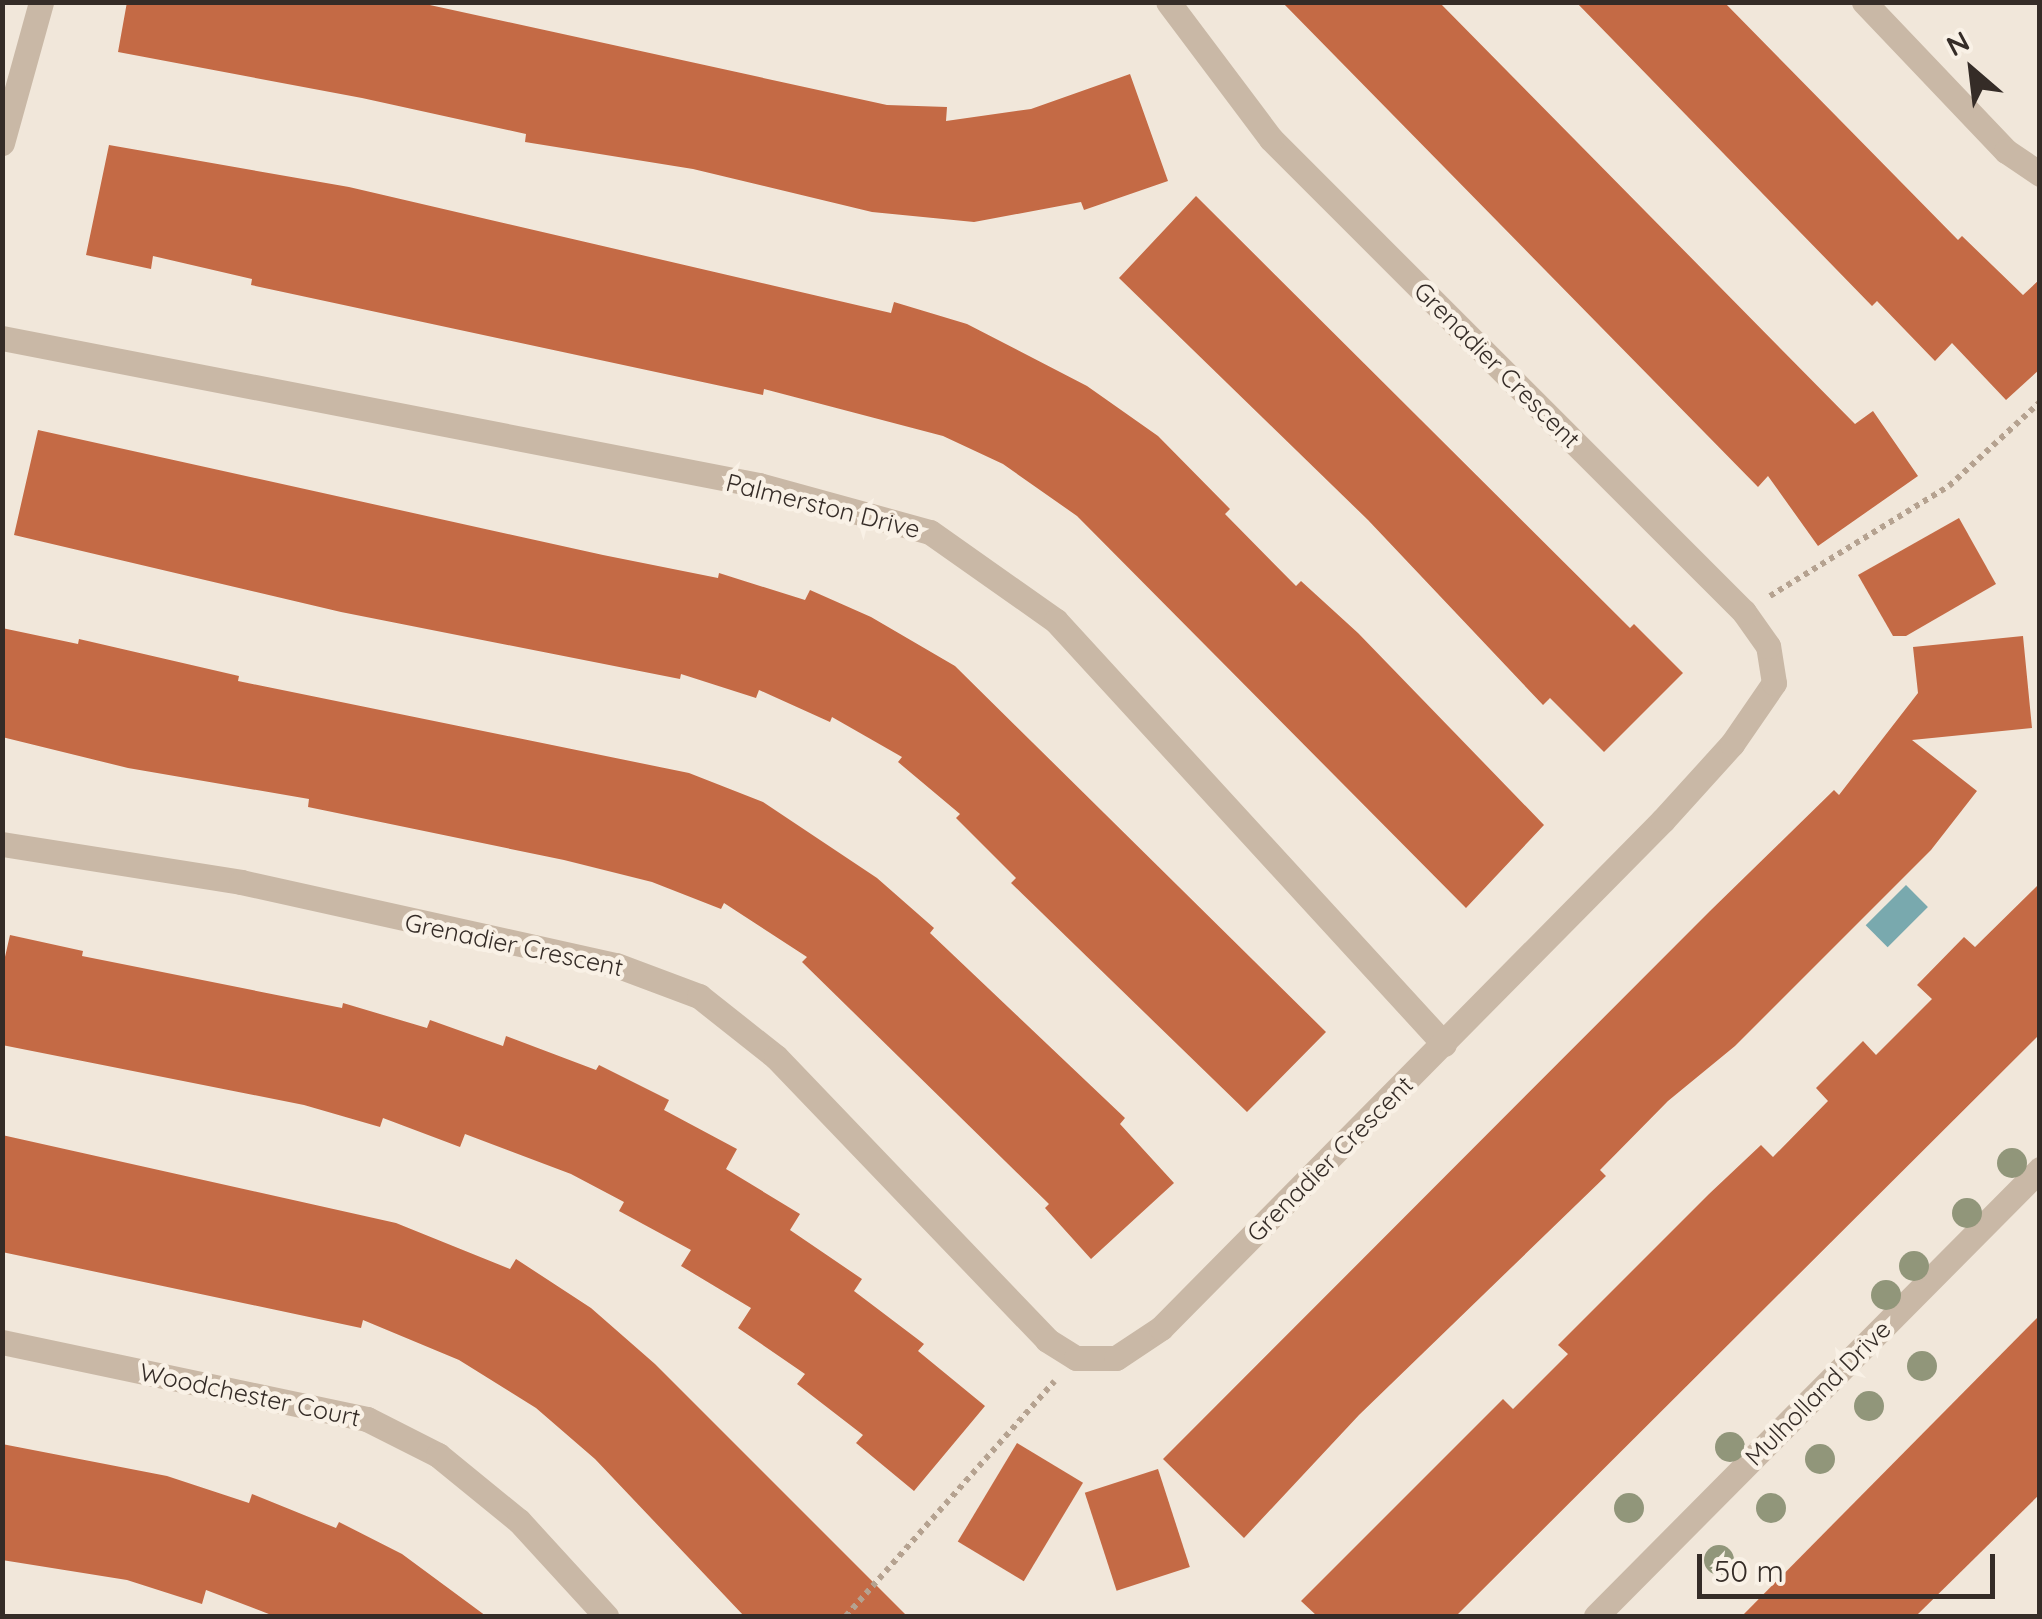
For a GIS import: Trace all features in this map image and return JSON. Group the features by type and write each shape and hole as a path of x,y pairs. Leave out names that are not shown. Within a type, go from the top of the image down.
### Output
{"street":[{"path":"2,143 41,2"},
{"name":"Grenadier Crescent","path":"2,844 240,882 616,965 699,996 776,1056 1047,1340 1076,1358 1116,1358 1161,1328 1664,820 1755,712 1774,683 1768,646 1744,612 1270,139 1168,2"},
{"path":"1864,2 2006,151 2040,174"},
{"name":"Palmerston Drive","path":"2,338 759,485 930,532 1056,621 1444,1044"},
{"name":"Mulholland Drive","path":"1612,1611 2040,1170"},
{"name":"Woodchester Court","path":"2,1342 367,1419 438,1456 519,1521 606,1616"}],"path":[{"path":"1744,612 1949,486 2040,402"},
{"path":"846,1616 1076,1358"}],"water":[{"path":"1906,885 1928,907 1888,947 1866,925"}],"building":[{"path":"127,2 416,2 887,105 947,107 946,121 1031,109 1130,74 1168,181 1084,210 1081,202 974,222 872,212 693,169 525,142 526,134 362,98 118,52"},
{"path":"1282,2 1439,2 1855,424 1873,411 1918,476 1818,546 1768,476 1758,487"},
{"path":"1576,2 1724,2 1958,240 1962,236 2023,295 2040,279 2040,369 2006,400 1952,343 1935,361 1877,301 1872,306"},
{"path":"109,145 349,187 891,313 894,302 967,324 1087,386 1158,436 1230,509 1225,514 1296,586 1301,581 1358,633 1544,825 1466,908 1077,516 1003,464 943,436 764,389 763,395 251,285 252,279 153,256 151,269 86,255"},
{"path":"1196,196 1630,628 1634,624 1683,673 1604,752 1550,698 1543,705 1368,520 1119,278"},
{"path":"38,430 603,555 718,578 719,573 805,600 810,590 871,617 955,666 1326,1032 1247,1112 1011,883 1016,878 956,818 960,814 898,762 902,757 832,717 830,722 759,690 756,698 681,674 680,679 341,612 14,535"},
{"path":"1959,518 1996,584 1906,636 1893,636 1858,575"},
{"path":"2,628 78,644 79,639 239,676 238,681 689,773 763,802 877,878 934,928 930,933 1125,1118 1120,1124 1174,1183 1091,1259 1045,1208 1049,1204 802,962 807,957 724,903 721,909 652,882 564,860 308,807 309,799 128,768 2,737"},
{"path":"2023,636 2032,728 1912,740 1977,791 1931,850 1735,1046 1668,1101 1600,1170 1606,1176 1359,1415 1244,1538 1163,1459 1710,911 1834,790 1839,795 1918,693 1913,647"},
{"path":"2040,883 2040,1034 1456,1616 1317,1616 1301,1601 1503,1399 1513,1409 1568,1354 1558,1345 1761,1145 1773,1157 1828,1101 1816,1088 1863,1041 1876,1055 1932,999 1917,985 1964,937 1975,947"},
{"path":"10,935 83,951 82,956 342,1008 343,1003 427,1028 430,1020 503,1046 506,1036 596,1070 599,1065 669,1100 664,1110 737,1149 726,1169 800,1214 790,1230 862,1279 854,1291 924,1344 918,1351 985,1406 914,1491 856,1443 863,1435 797,1384 805,1374 738,1328 751,1308 681,1266 691,1250 619,1211 624,1202 571,1174 465,1134 460,1147 383,1118 380,1127 304,1105 2,1045 2,970"},
{"path":"2,1135 396,1223 510,1269 516,1259 591,1308 655,1364 907,1616 744,1616 595,1459 536,1408 459,1360 363,1320 361,1328 2,1252"},
{"path":"2040,1315 2040,1494 1916,1616 1742,1616"},
{"path":"1017,1443 1083,1483 1024,1581 958,1542"},
{"path":"2,1444 167,1476 249,1503 252,1494 336,1528 339,1522 402,1554 486,1616 274,1616 206,1590 202,1604 127,1580 2,1560"},
{"path":"1158,1469 1190,1567 1117,1591 1085,1493"}]}
